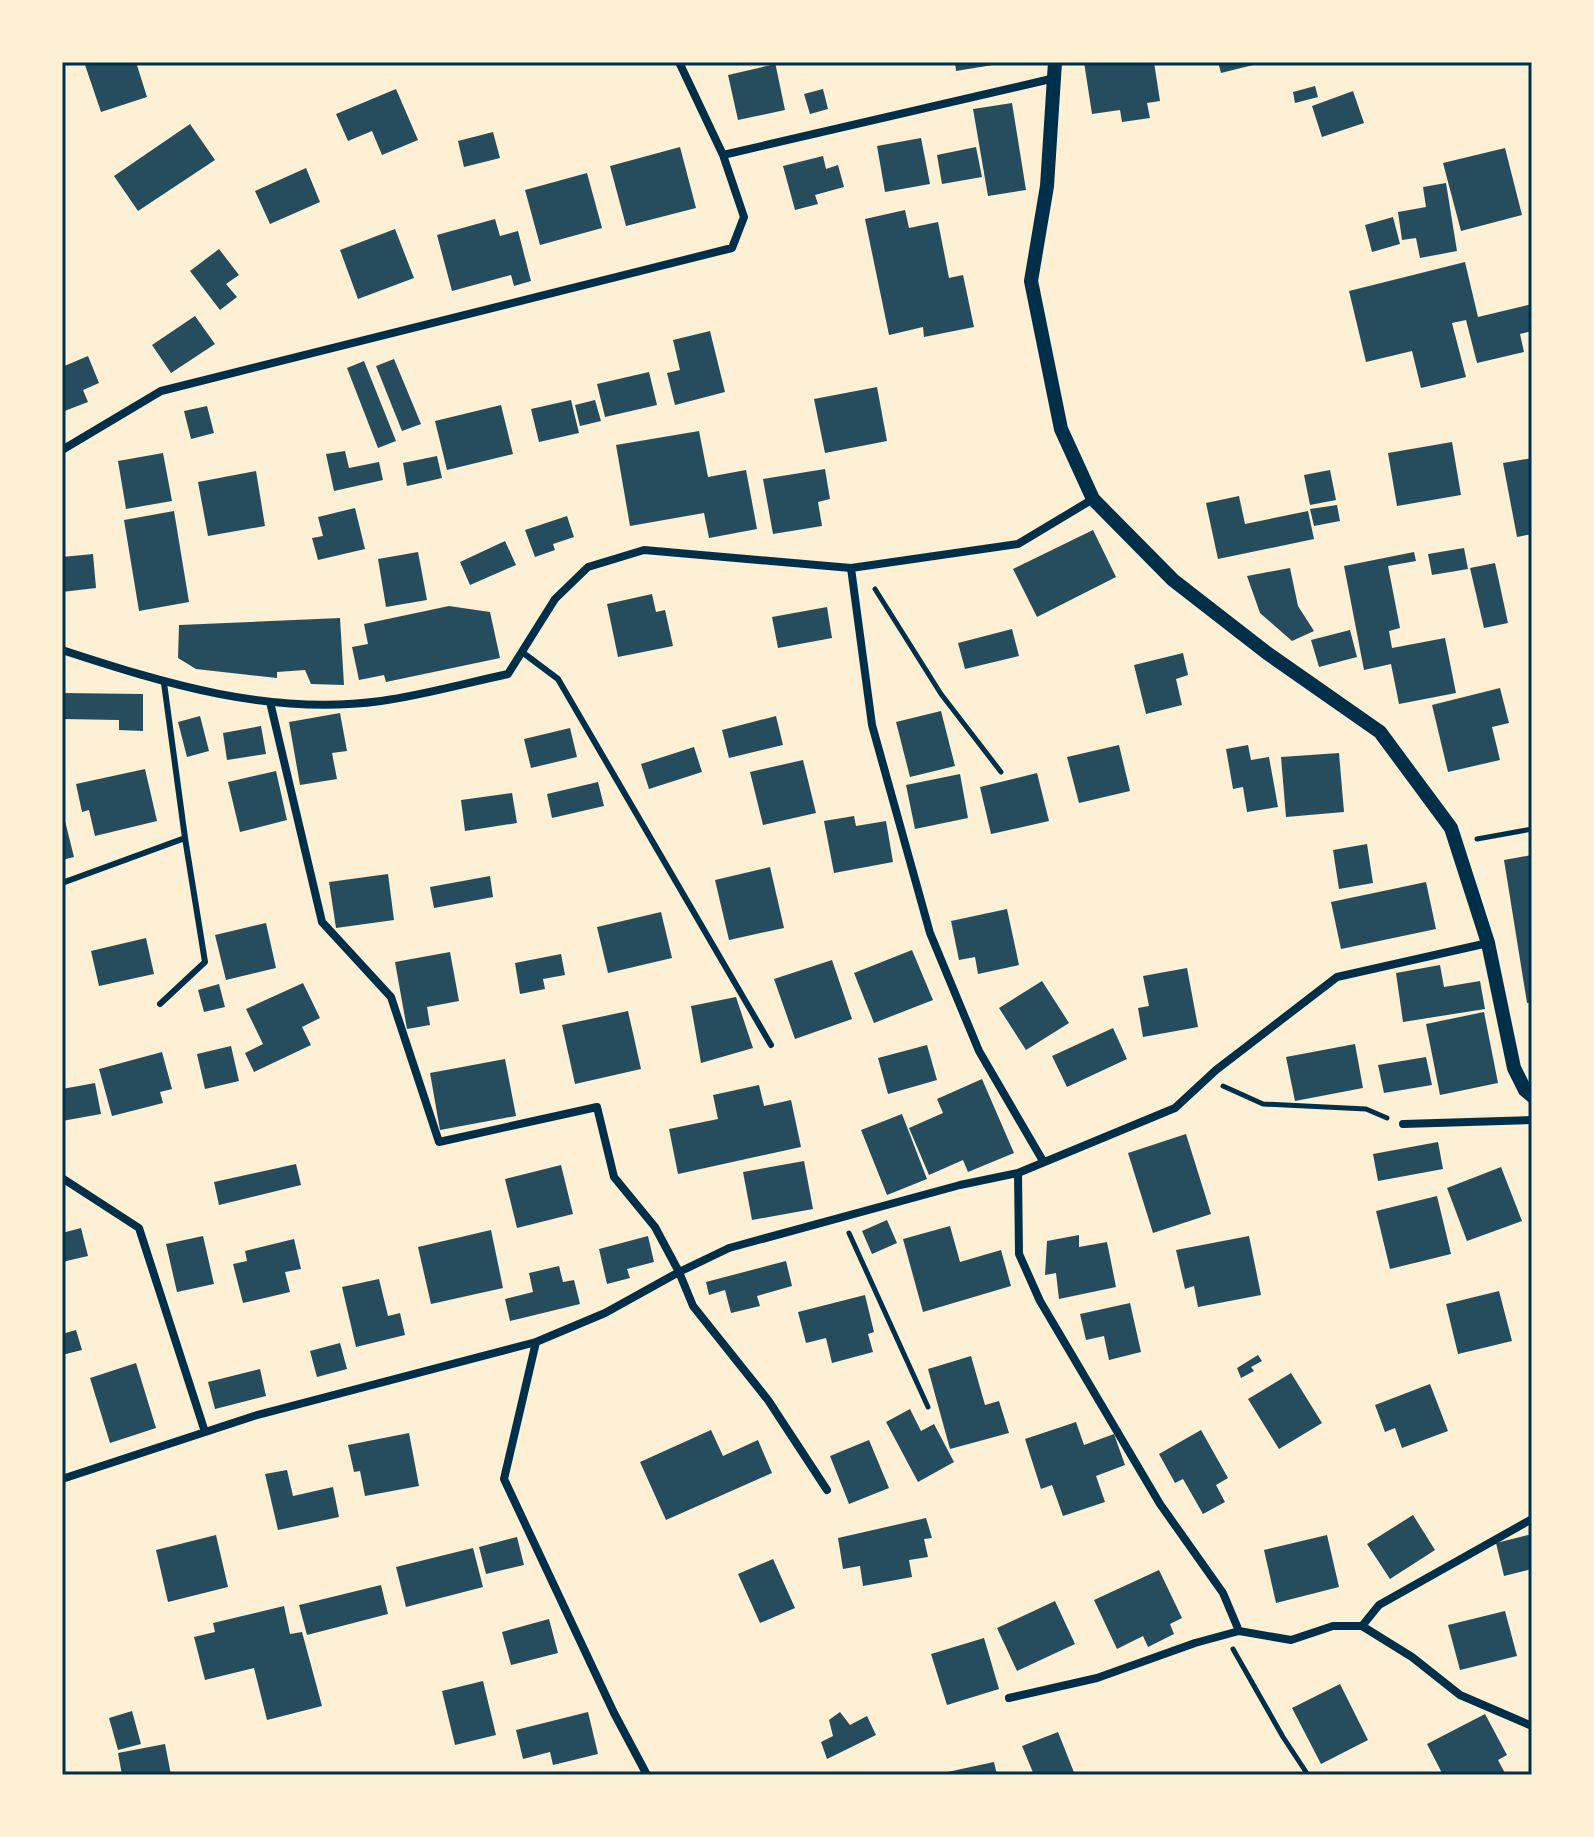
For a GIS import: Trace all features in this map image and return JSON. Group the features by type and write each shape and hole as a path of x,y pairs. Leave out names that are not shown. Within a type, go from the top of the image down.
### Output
{"street":[{"path":"62,450 161,391 732,248 744,217 723,155 679,62"},
{"path":"1055,62 1047,186 1031,281 1061,429 1093,499 1173,580 1267,653 1380,732 1451,828 1488,943 1514,1068 1525,1090 1532,1096"},
{"path":"723,155 1056,78"},
{"path":"62,650 164,683 270,702 315,704 381,701 508,674 555,599 588,567 644,550 851,568 1018,544 1093,499"},
{"path":"851,568 872,725 930,933 979,1051 1043,1161"},
{"path":"270,702 322,922 391,997 439,1142 597,1107 614,1177 655,1227 693,1306 768,1400 827,1490"},
{"path":"62,1479 254,1416 536,1342 605,1313 729,1248 960,1185 1018,1173 1175,1108 1206,1079 1337,977 1488,943"},
{"path":"1403,1124 1532,1120"},
{"path":"1018,1173 1019,1254 1040,1301 1160,1504 1223,1593 1239,1631"},
{"path":"62,1178 139,1228 205,1432"},
{"path":"536,1342 504,1479 614,1713 647,1775"},
{"path":"1362,1626 1379,1605 1532,1519"},
{"path":"1009,1698 1097,1678 1239,1631 1291,1640 1333,1626 1362,1626 1412,1657 1460,1695 1532,1726"}],"lane":[{"path":"522,652 558,679 771,1045"},
{"path":"160,1004 205,962 164,683"},
{"path":"62,883 185,838"}],"path":[{"path":"867,565 877,595 941,694 1001,772"},
{"path":"1456,843 1532,829"},
{"path":"1206,1079 1263,1104 1366,1109 1403,1124"},
{"path":"842,1219 928,1407"},
{"path":"1224,1636 1308,1775"}],"building":[{"path":"84,62 136,62 147,97 101,112"},
{"path":"775,62 785,110 738,120 728,75 771,65"},
{"path":"955,62 999,62 999,64 956,71"},
{"path":"1084,62 1154,62 1160,101 1147,103 1150,118 1122,122 1120,110 1092,114"},
{"path":"1218,62 1261,62 1261,63 1221,73"},
{"path":"1315,86 1318,97 1295,103 1293,92"},
{"path":"396,89 418,140 382,155 372,131 348,141 336,114"},
{"path":"823,89 828,109 810,114 804,94"},
{"path":"1353,91 1364,123 1322,137 1312,106"},
{"path":"1012,103 1026,190 988,196 973,109"},
{"path":"190,124 215,160 138,211 114,176"},
{"path":"493,132 500,158 464,167 458,141"},
{"path":"921,138 930,184 885,192 877,146"},
{"path":"680,147 696,208 626,226 610,166"},
{"path":"976,147 982,177 942,184 937,155"},
{"path":"1505,148 1522,215 1461,231 1443,163"},
{"path":"823,156 826,169 838,165 844,187 815,195 818,204 795,210 783,166"},
{"path":"306,168 320,202 270,224 255,191"},
{"path":"587,173 602,228 540,245 525,190"},
{"path":"1446,183 1457,251 1420,258 1416,238 1402,240 1398,212 1426,207 1423,187"},
{"path":"905,210 909,228 938,222 949,278 963,275 974,327 924,337 923,327 889,335 865,219"},
{"path":"1393,217 1400,244 1372,252 1365,225"},
{"path":"495,219 500,236 518,231 531,281 514,286 511,275 452,291 437,235"},
{"path":"395,229 414,278 358,299 340,250"},
{"path":"219,249 239,275 226,284 237,297 220,310 190,271"},
{"path":"1465,262 1478,317 1532,304 1532,331 1520,334 1524,352 1477,363 1466,320 1452,323 1466,377 1421,388 1412,351 1366,362 1349,291"},
{"path":"195,316 215,344 171,373 152,345"},
{"path":"710,331 725,392 675,405 667,373 680,370 673,340"},
{"path":"88,356 99,383 83,390 88,402 62,412 62,367"},
{"path":"394,359 421,424 402,431 376,366"},
{"path":"364,361 396,441 378,448 347,368"},
{"path":"649,372 657,405 605,417 597,384"},
{"path":"877,387 887,441 825,453 814,399"},
{"path":"571,400 579,433 539,442 531,409"},
{"path":"595,400 601,421 580,426 575,405"},
{"path":"501,405 513,454 447,470 435,421"},
{"path":"207,406 214,433 191,439 184,411"},
{"path":"699,431 708,477 746,470 757,529 709,538 704,513 630,526 616,445"},
{"path":"1452,442 1461,495 1397,506 1388,453"},
{"path":"345,451 349,468 379,462 383,480 334,491 326,454"},
{"path":"163,453 172,501 126,509 118,461"},
{"path":"437,456 442,478 407,486 403,463"},
{"path":"1532,458 1532,534 1517,537 1503,463"},
{"path":"825,469 830,499 818,502 822,526 773,534 763,479"},
{"path":"1330,470 1336,500 1310,505 1304,475"},
{"path":"256,471 265,526 208,536 198,482"},
{"path":"1239,496 1245,524 1308,511 1314,539 1218,559 1206,503"},
{"path":"1337,505 1340,521 1314,526 1310,509"},
{"path":"355,508 365,549 318,560 312,538 323,536 318,517"},
{"path":"174,511 189,602 139,611 124,520"},
{"path":"567,516 574,537 553,544 555,550 535,557 525,530"},
{"path":"1093,530 1116,577 1037,617 1013,569"},
{"path":"505,541 516,565 470,585 460,562"},
{"path":"1464,548 1468,569 1432,575 1428,554"},
{"path":"418,552 427,600 386,607 378,559"},
{"path":"1414,552 1416,561 1388,566 1400,628 1389,631 1392,648 1445,638 1456,693 1399,704 1391,664 1364,670 1344,566"},
{"path":"93,554 96,588 62,592 62,557"},
{"path":"1495,563 1508,623 1484,628 1470,568"},
{"path":"1290,568 1298,606 1314,631 1292,641 1260,613 1247,576"},
{"path":"652,594 656,612 665,610 673,646 618,657 607,604"},
{"path":"449,606 490,612 500,658 386,682 384,675 359,680 352,647 368,644 364,624"},
{"path":"827,607 832,638 778,648 772,617"},
{"path":"340,618 344,685 311,684 305,670 277,672 277,678 196,669 178,658 179,625"},
{"path":"1012,629 1019,656 965,669 958,643"},
{"path":"1350,630 1357,657 1319,667 1311,640"},
{"path":"1183,653 1188,675 1176,679 1182,705 1146,714 1134,665"},
{"path":"1500,688 1509,723 1492,727 1500,760 1448,772 1432,705"},
{"path":"62,693 143,694 143,731 119,730 119,720 62,719"},
{"path":"941,711 955,766 910,777 896,722"},
{"path":"340,713 347,751 332,753 337,779 300,785 289,722"},
{"path":"200,716 209,751 187,757 178,722"},
{"path":"776,716 783,745 729,758 722,730"},
{"path":"261,726 266,754 227,760 223,733"},
{"path":"570,728 577,757 531,768 524,739"},
{"path":"1119,745 1130,791 1079,803 1067,757"},
{"path":"1248,745 1251,760 1269,757 1278,807 1247,812 1243,787 1233,789 1226,749"},
{"path":"694,747 702,772 649,789 641,764"},
{"path":"1339,753 1344,812 1286,817 1281,757"},
{"path":"803,760 816,813 763,825 750,772"},
{"path":"145,769 157,821 95,836 89,810 82,812 76,784"},
{"path":"276,771 287,820 240,832 228,782"},
{"path":"1037,773 1049,821 991,834 980,787"},
{"path":"960,774 968,818 915,829 906,785"},
{"path":"598,782 604,806 552,818 547,794"},
{"path":"512,793 517,823 465,831 461,800"},
{"path":"62,814 74,857 62,860"},
{"path":"854,816 856,826 886,821 893,862 834,873 824,821"},
{"path":"1367,844 1373,883 1339,889 1333,850"},
{"path":"1532,855 1532,1002 1527,1003 1504,860"},
{"path":"770,867 784,928 729,940 715,880"},
{"path":"388,874 394,920 336,928 329,882"},
{"path":"490,876 493,897 434,908 430,887"},
{"path":"1426,882 1436,929 1341,949 1331,902"},
{"path":"1007,909 1019,965 978,974 975,957 959,960 951,921"},
{"path":"661,912 672,958 608,973 597,927"},
{"path":"266,923 276,968 226,980 215,935"},
{"path":"146,938 154,974 99,986 91,951"},
{"path":"912,950 933,1000 874,1023 854,973"},
{"path":"450,952 459,1001 427,1007 430,1025 407,1029 395,962"},
{"path":"561,954 565,975 543,979 545,989 520,994 515,963"},
{"path":"832,960 852,1019 795,1039 774,979"},
{"path":"1440,965 1444,987 1480,981 1485,1009 1403,1022 1396,973"},
{"path":"1187,968 1198,1027 1143,1037 1138,1008 1149,1006 1143,976"},
{"path":"1042,981 1069,1023 1026,1050 999,1008"},
{"path":"303,983 320,1018 302,1027 311,1045 254,1072 245,1053 263,1044 246,1009"},
{"path":"219,984 225,1007 204,1012 198,990"},
{"path":"736,997 753,1048 701,1063 691,1006"},
{"path":"628,1011 641,1069 575,1084 562,1025"},
{"path":"1484,1012 1498,1083 1440,1095 1426,1024"},
{"path":"1113,1028 1127,1059 1067,1087 1052,1056"},
{"path":"1355,1044 1363,1088 1295,1101 1286,1057"},
{"path":"927,1045 937,1080 888,1094 878,1058"},
{"path":"231,1046 239,1081 205,1089 197,1054"},
{"path":"162,1052 172,1089 160,1092 163,1103 112,1116 99,1069"},
{"path":"1426,1057 1432,1085 1384,1093 1378,1065"},
{"path":"505,1059 516,1116 440,1130 430,1073"},
{"path":"982,1079 1014,1153 968,1172 963,1160 929,1175 909,1128 943,1113 937,1099"},
{"path":"95,1083 101,1114 62,1121 62,1089"},
{"path":"759,1085 764,1106 791,1100 801,1147 678,1174 669,1129 718,1119 713,1095"},
{"path":"902,1114 927,1179 887,1195 861,1130"},
{"path":"1186,1134 1211,1214 1153,1233 1128,1153"},
{"path":"1438,1142 1443,1169 1378,1181 1373,1154"},
{"path":"804,1161 813,1209 752,1220 743,1172"},
{"path":"296,1164 301,1185 219,1205 214,1182"},
{"path":"561,1165 573,1214 517,1228 505,1179"},
{"path":"1501,1167 1522,1221 1467,1241 1447,1188"},
{"path":"1437,1196 1451,1254 1390,1269 1376,1211"},
{"path":"887,1220 897,1243 872,1254 862,1231"},
{"path":"950,1226 960,1262 1001,1250 1011,1286 923,1312 903,1239"},
{"path":"81,1228 88,1256 62,1262 62,1233"},
{"path":"491,1230 503,1288 431,1304 418,1247"},
{"path":"1079,1235 1079,1247 1107,1242 1116,1287 1059,1299 1056,1273 1045,1275 1047,1241"},
{"path":"203,1236 214,1284 177,1292 166,1244"},
{"path":"648,1236 654,1262 627,1269 630,1278 607,1284 599,1249"},
{"path":"1249,1236 1261,1295 1198,1307 1194,1286 1185,1289 1176,1250"},
{"path":"294,1239 301,1269 285,1272 290,1292 243,1303 233,1264 247,1261 245,1251"},
{"path":"786,1261 792,1286 757,1296 760,1306 731,1313 725,1290 709,1295 706,1282"},
{"path":"559,1266 563,1282 574,1280 580,1304 510,1321 505,1299 533,1292 529,1273"},
{"path":"379,1279 388,1316 400,1313 405,1335 356,1347 342,1287"},
{"path":"1499,1291 1512,1341 1458,1354 1446,1304"},
{"path":"865,1295 874,1332 868,1334 873,1352 832,1363 826,1338 806,1343 798,1312"},
{"path":"1130,1303 1141,1352 1109,1360 1104,1336 1086,1340 1080,1314"},
{"path":"76,1330 82,1350 62,1355 62,1334"},
{"path":"340,1343 347,1369 317,1377 310,1351"},
{"path":"1258,1355 1262,1361 1251,1367 1254,1371 1241,1378 1237,1368"},
{"path":"971,1356 985,1405 999,1401 1009,1433 950,1449 928,1369"},
{"path":"136,1363 156,1428 110,1443 90,1378"},
{"path":"260,1369 266,1396 215,1409 208,1382"},
{"path":"1291,1373 1322,1423 1279,1449 1248,1399"},
{"path":"1430,1384 1448,1431 1402,1448 1395,1428 1385,1432 1375,1405"},
{"path":"910,1409 921,1431 934,1424 954,1462 918,1482 886,1422"},
{"path":"1076,1422 1084,1445 1114,1434 1125,1465 1096,1476 1105,1502 1063,1516 1052,1485 1041,1489 1025,1439"},
{"path":"711,1430 723,1456 758,1440 772,1473 666,1520 640,1462"},
{"path":"1201,1430 1228,1478 1216,1485 1225,1502 1203,1514 1183,1479 1175,1483 1159,1454"},
{"path":"409,1433 419,1486 365,1496 360,1471 354,1472 348,1445"},
{"path":"869,1440 889,1488 849,1504 830,1456"},
{"path":"287,1470 293,1496 333,1487 339,1517 278,1530 265,1474"},
{"path":"1413,1515 1435,1550 1390,1579 1367,1544"},
{"path":"926,1518 932,1538 924,1539 928,1557 909,1560 912,1577 863,1586 860,1566 843,1569 838,1538"},
{"path":"1532,1534 1532,1569 1504,1576 1496,1543"},
{"path":"216,1535 228,1587 168,1602 156,1550"},
{"path":"1327,1535 1339,1587 1276,1603 1264,1550"},
{"path":"517,1537 524,1565 486,1574 479,1547"},
{"path":"473,1548 483,1587 406,1607 396,1567"},
{"path":"773,1559 795,1608 760,1623 738,1574"},
{"path":"1159,1570 1182,1618 1170,1624 1174,1634 1148,1647 1143,1636 1117,1649 1094,1600"},
{"path":"381,1585 388,1614 307,1635 299,1605"},
{"path":"1055,1601 1075,1644 1017,1671 997,1628"},
{"path":"284,1606 290,1634 302,1632 322,1706 267,1720 254,1668 205,1680 194,1637 215,1632 213,1623"},
{"path":"1505,1611 1517,1656 1460,1670 1448,1625"},
{"path":"549,1619 558,1653 511,1665 502,1632"},
{"path":"984,1638 999,1689 947,1705 931,1654"},
{"path":"483,1681 496,1735 455,1745 442,1691"},
{"path":"1340,1684 1368,1740 1321,1764 1292,1708"},
{"path":"132,1711 141,1744 118,1750 109,1718"},
{"path":"588,1712 598,1754 553,1765 550,1752 523,1759 516,1730"},
{"path":"840,1712 850,1725 867,1716 876,1735 827,1759 821,1742 833,1736 829,1720"},
{"path":"1485,1714 1507,1755 1498,1760 1506,1775 1443,1775 1427,1744"},
{"path":"1058,1732 1075,1775 1034,1775 1022,1746"},
{"path":"165,1744 171,1775 122,1775 118,1753"},
{"path":"994,1762 997,1775 938,1774"}]}
